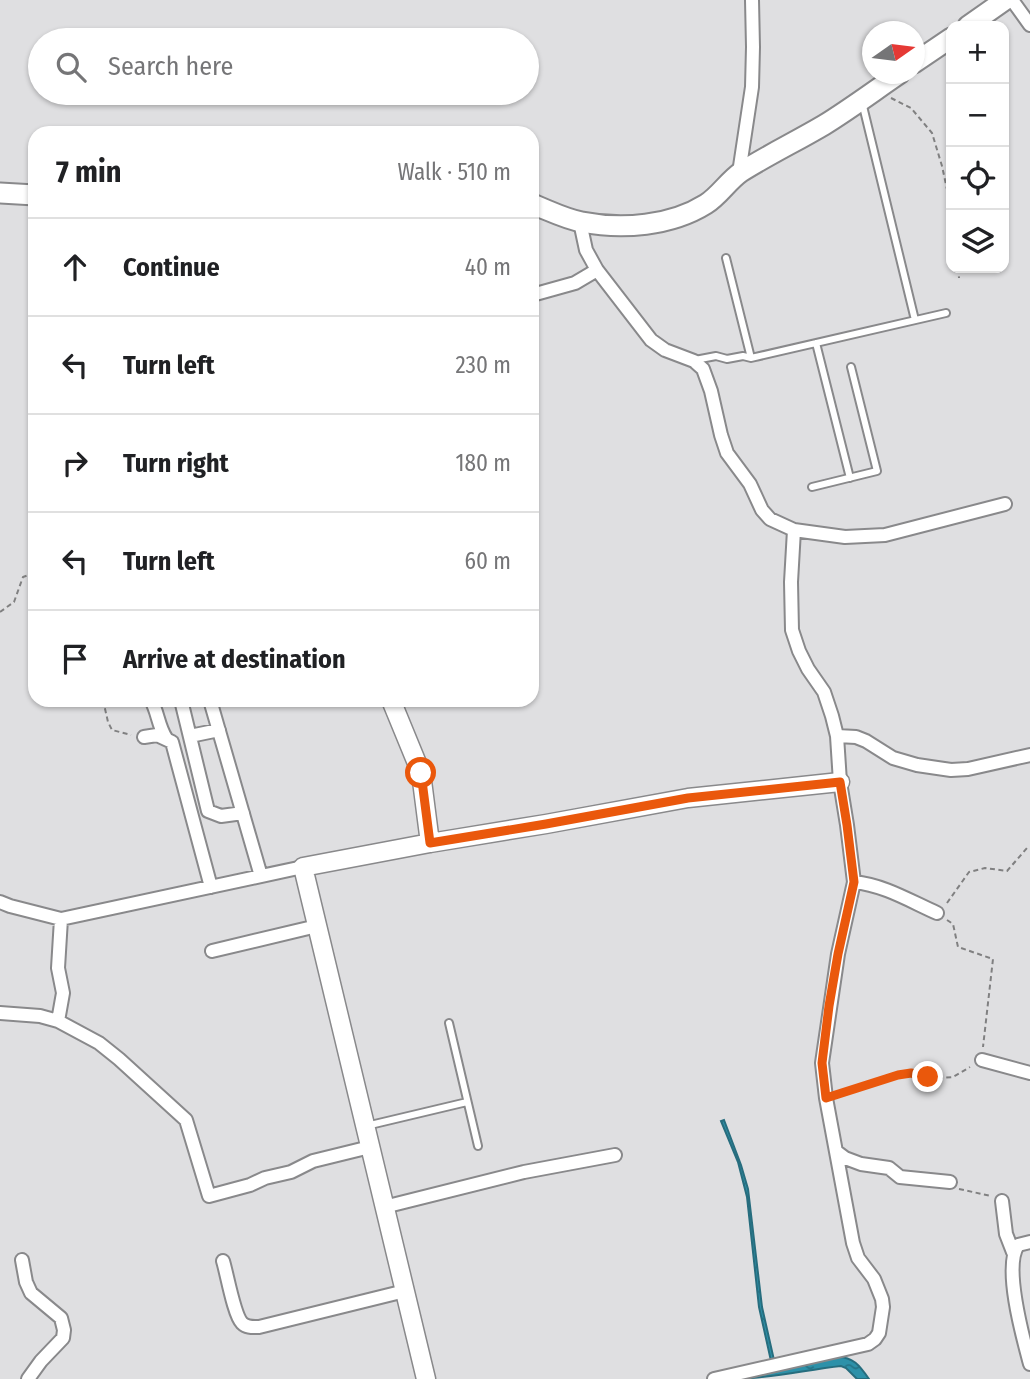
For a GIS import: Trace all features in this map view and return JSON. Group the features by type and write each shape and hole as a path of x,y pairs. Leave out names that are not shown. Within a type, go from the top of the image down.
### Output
{"main road":[{"path":"975,21 1005,0"},
{"path":"925,56 946,41"},
{"path":"539,207 580,222 625,225 649,223 690,213 709,203 739,173 827,123 884,84"},
{"path":"0,193 28,195"}],"street":[{"path":"739,173 752,87 752,0"},
{"path":"1012,0 1030,26"},
{"path":"580,222 586,250 597,270 652,340 665,350 694,361 703,369 727,453 750,484 762,510 770,519 794,530 845,537 885,535 1005,504"},
{"path":"539,293 575,284 597,270"},
{"path":"714,1379 868,1344 879,1333 883,1307 880,1291 858,1258 853,1243 826,1098 822,1063 829,1006 854,882 840,782 838,736 824,692 808,669 792,630 794,530"},
{"path":"154,707 160,729 172,743 211,887"},
{"path":"183,707 208,811 221,817 243,813"},
{"path":"212,707 261,876"},
{"path":"394,707 421,773 430,843"},
{"path":"190,736 219,730"},
{"path":"144,737 157,735 166,738"},
{"path":"838,736 856,737 893,758 951,770 968,769 1030,754"},
{"path":"0,902 61,919 303,867 430,843 688,798 840,782"},
{"path":"303,867 426,1379"},
{"path":"854,882 893,891 908,901 937,913"},
{"path":"58,1021 63,993 58,968 61,919"},
{"path":"212,951 317,926"},
{"path":"0,1013 40,1016 58,1021 99,1043 119,1059 186,1120 209,1196 291,1172 313,1161 370,1147"},
{"path":"982,1060 1030,1073"},
{"path":"837,1152 861,1164 889,1168 900,1177 950,1182"},
{"path":"384,1207 524,1172 615,1155"},
{"path":"1002,1201 1006,1234 1013,1252 1018,1317 1030,1364"},
{"path":"1013,1252 1018,1245 1030,1242"},
{"path":"22,1261 31,1293 61,1318 64,1329 63,1338 28,1379"},
{"path":"223,1261 237,1314 249,1328 405,1292"}],"lane":[{"path":"868,95 915,320"},
{"path":"726,258 751,358"},
{"path":"694,361 716,356 727,359 743,356 751,358 946,313"},
{"path":"816,343 850,478"},
{"path":"812,487 877,471 850,367"},
{"path":"449,1023 478,1146"},
{"path":"364,1126 467,1102"}],"path":[{"path":"868,95 911,108 932,133 946,185"},
{"path":"958,273 959,278"},
{"path":"0,612 14,602 23,578 28,576"},
{"path":"105,707 112,730 144,737"},
{"path":"826,1098 898,1075 911,1073 942,1079 953,1077 982,1060 993,959 958,947 953,924 937,913 948,902 968,872 985,868 1007,871 1027,848"},
{"path":"950,1182 961,1189 1002,1201"}],"water":[{"path":"724,1120 748,1189 762,1307 774,1360 771,1361 759,1307 747,1197 738,1162 721,1121"},
{"path":"836,1357 852,1360 869,1379 857,1379 841,1366 732,1379"}],"route":[{"path":"421,773 430,843 688,798 840,782 854,882 829,1006 822,1063 826,1098 898,1075 911,1073 928,1077"}]}
